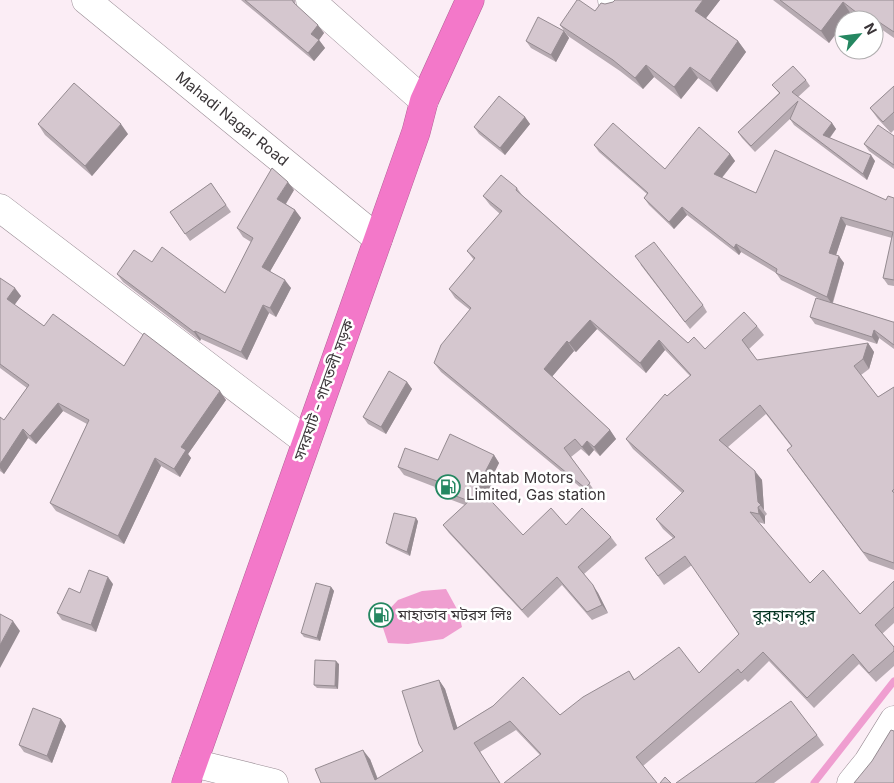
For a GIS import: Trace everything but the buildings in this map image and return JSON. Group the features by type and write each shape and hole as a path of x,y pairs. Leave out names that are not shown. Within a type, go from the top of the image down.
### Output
{"highway":[{"name":"সদরঘাট - গাবতলী সড়ক","path":"189,773 416,132 424,101 470,0"}],"street":[{"name":"Mahadi Nagar Road","path":"86,0 378,238"},
{"path":"310,0 424,101"},
{"path":"0,208 306,441"},
{"path":"851,783 868,762 894,720"},
{"path":"189,773 274,783"}],"shaded area":[{"path":"446,589 458,611 462,627 443,639 408,644 388,643 380,619 398,600 422,591"}],"waterway":[{"path":"814,783 894,681"}],"place":[{"name":"Mahtab Motors Limited, Gas station","path":"448,487"},
{"name":"মাহাতাব মটরস লিঃ","path":"381,615"}],"district":[{"name":"বুরহানপুর","path":"784,615"}]}
